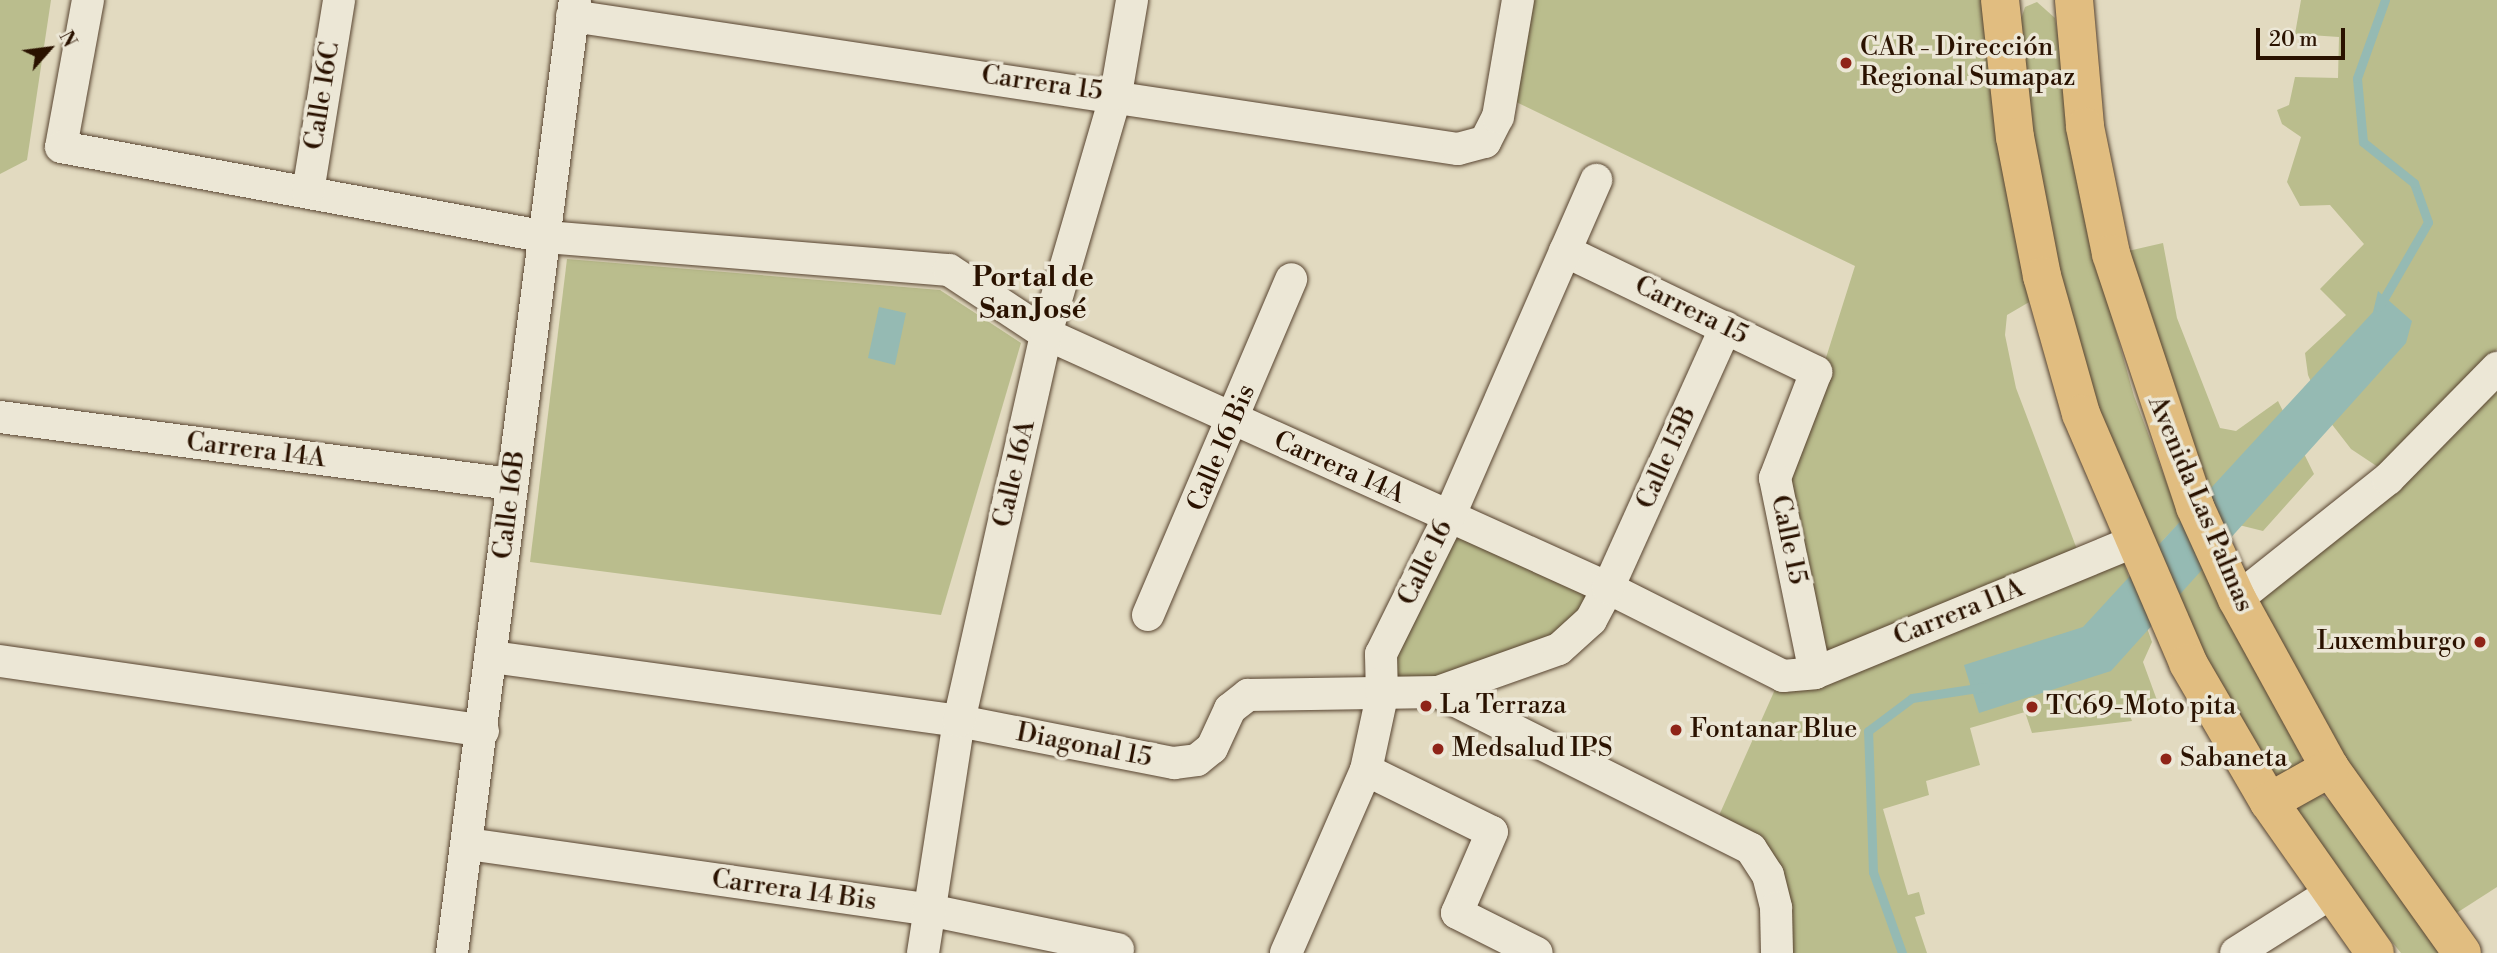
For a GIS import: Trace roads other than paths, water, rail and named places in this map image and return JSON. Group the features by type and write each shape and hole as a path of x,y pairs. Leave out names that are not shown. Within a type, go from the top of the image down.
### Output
{"main road":[{"path":"2000,0 2015,137 2046,289 2081,414 2133,542 2188,663 2269,802 2375,953"},
{"name":"Avenida Las Palmas","path":"2074,0 2085,127 2111,254 2151,390 2237,599 2330,768 2462,953"},
{"path":"2269,802 2330,768"}],"street":[{"name":"Carrera 14A","path":"88,0 61,147 547,237 949,270 1046,334 1608,588 1783,676"},
{"name":"Calle 16C","path":"308,192 338,0"},
{"name":"Calle 16A","path":"923,953 959,722 1046,334 1116,94 1132,0"},
{"name":"Carrera 15","path":"587,10 1458,149 1485,142 1498,117 1518,0"},
{"name":"Calle 16B","path":"452,953 484,731 512,484 570,57 587,10"},
{"name":"Calle 16","path":"1286,953 1366,769 1382,696 1381,654 1449,517 1596,180"},
{"name":"Carrera 15","path":"1565,251 1816,372"},
{"name":"Calle 16 Bis","path":"1148,615 1236,422 1291,279"},
{"name":"Calle 15B","path":"1608,588 1726,327"},
{"path":"2237,599 2388,479 2497,368"},
{"name":"Calle 15","path":"1815,673 1775,478 1816,372"},
{"name":"Carrera 14A","path":"0,417 512,484"},
{"name":"Carrera 11A","path":"1783,676 1815,673 2133,542"},
{"name":"Diagonal 15","path":"493,657 959,722 1174,763 1197,760 1212,748 1230,709 1248,695 1382,696 1437,692 1559,649 1591,620 1608,588"},
{"path":"0,661 484,731"},
{"path":"1437,692 1751,849 1768,876 1776,908 1777,953"},
{"path":"1366,769 1492,832 1457,913 1537,953"},
{"name":"Carrera 14 Bis","path":"468,844 929,910 1118,950"},
{"path":"2236,953 2331,893"}],"water":[{"path":"2378,291 2412,321 2406,343 2111,671 1979,713 1964,665 2083,627 2373,312"},
{"path":"879,307 906,313 895,365 868,358"}],"waterway":[{"path":"2379,307 2428,222 2414,183 2363,142 2357,78 2385,0"},
{"path":"1902,953 1873,872 1868,731 1912,698 1984,687"}],"place":[{"name":"CAR - Dirección Regional Sumapaz","path":"1846,63"},
{"name":"Luxemburgo","path":"2480,642"},
{"name":"La Terraza","path":"1426,706"},
{"name":"TC69-Moto pita","path":"2032,707"},
{"name":"Fontanar Blue","path":"1676,730"},
{"name":"Medsalud IPS","path":"1438,749"},
{"name":"Sabaneta","path":"2166,759"}],"district":[{"name":"Portal de San José","path":"1033,294"}]}
